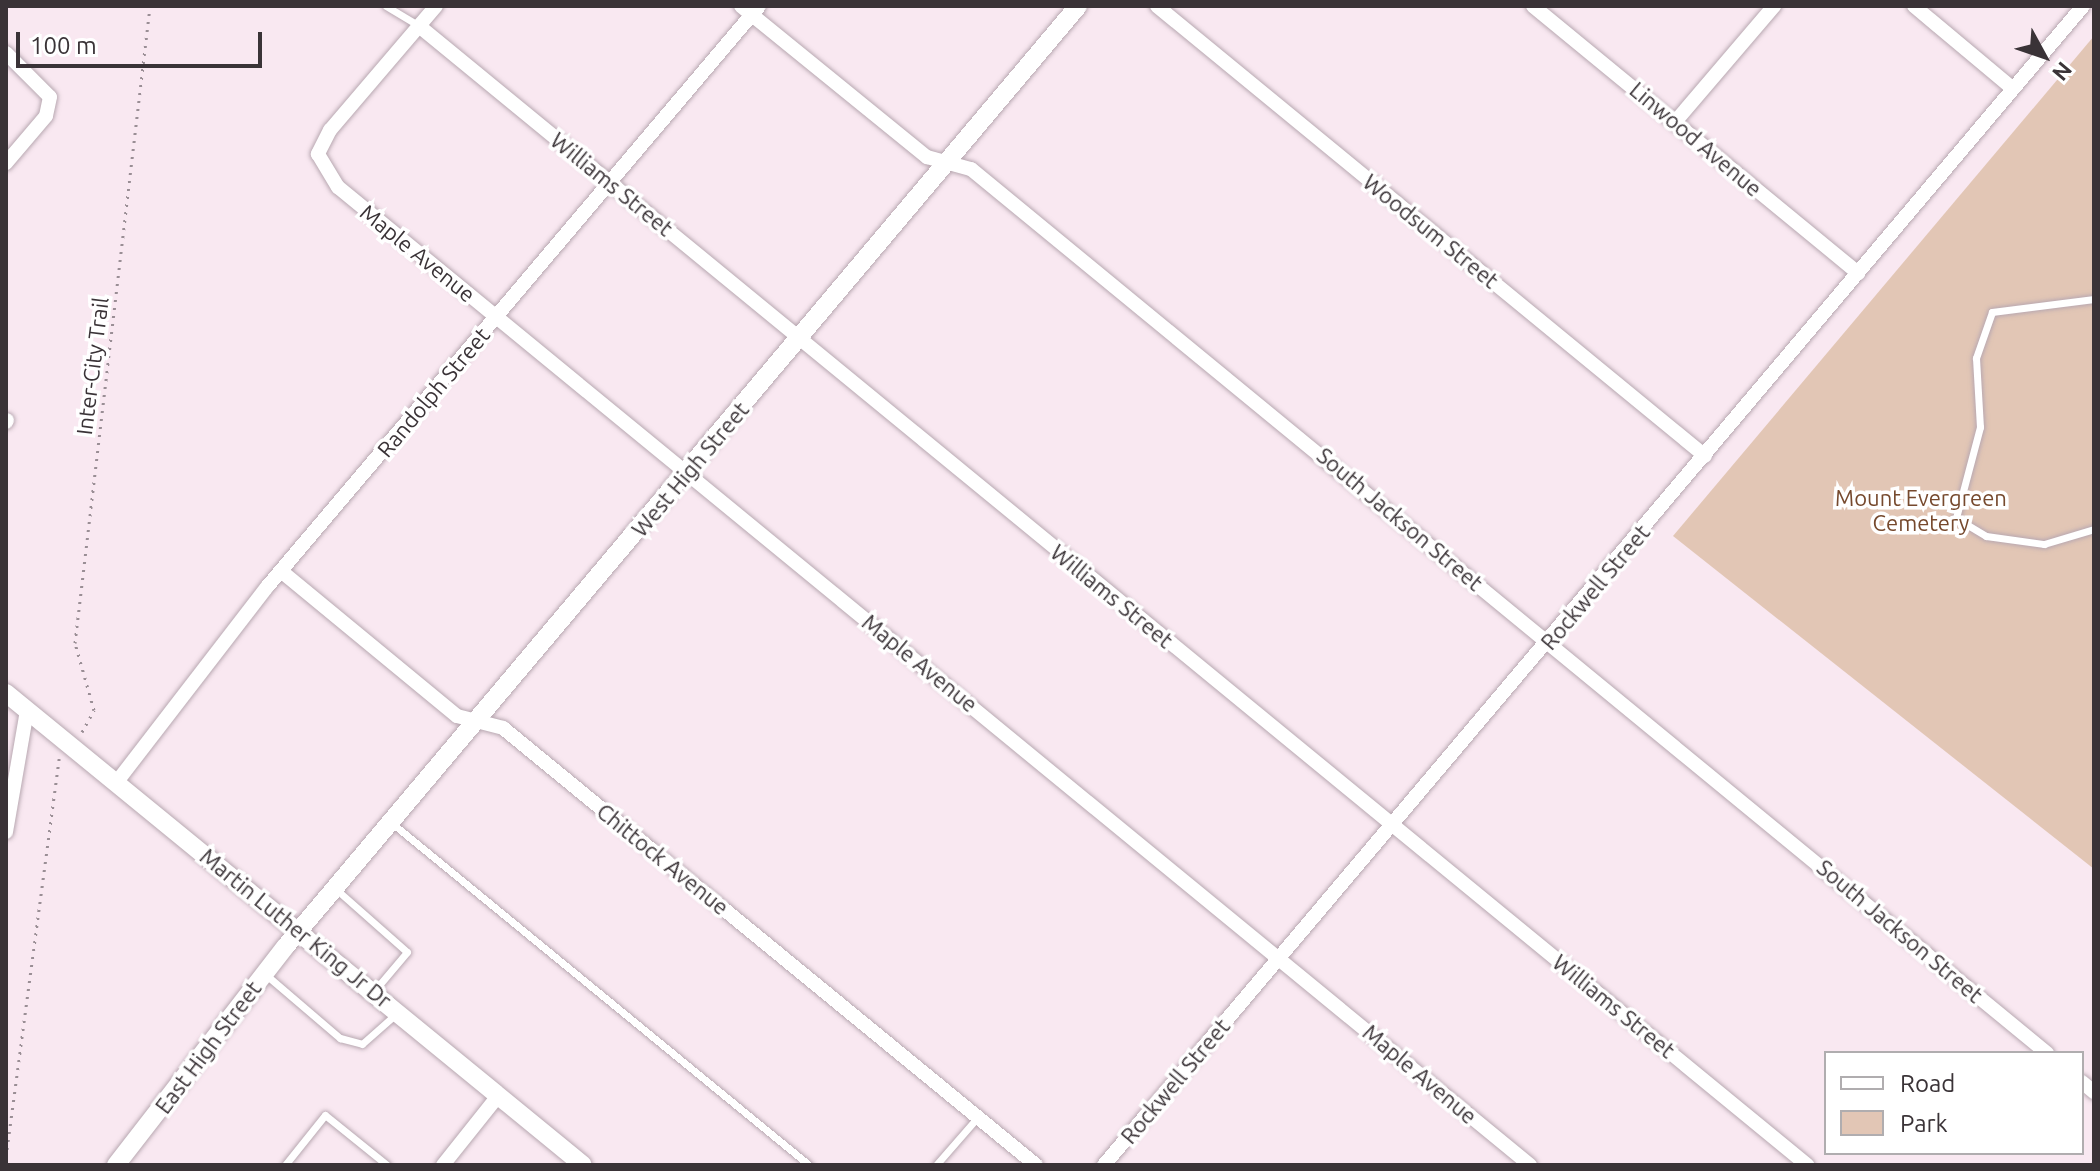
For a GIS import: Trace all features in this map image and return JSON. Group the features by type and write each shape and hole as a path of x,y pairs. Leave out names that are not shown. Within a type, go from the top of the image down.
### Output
{"street":[{"path":"419,26 436,6"},
{"name":"West High Street","path":"301,931 338,891 1078,6"},
{"name":"Woodsum Street","path":"1157,6 1705,456"},
{"name":"Linwood Avenue","path":"1533,6 1858,273"},
{"path":"1675,122 1774,6"},
{"path":"1914,6 2012,88"},
{"name":"Rockwell Street","path":"1104,1165 1549,642 2083,6"},
{"name":"South Jackson Street","path":"750,9 927,157 949,160 971,169 2045,1051"},
{"name":"Randolph Street","path":"116,783 281,571 750,9"},
{"name":"Maple Avenue","path":"419,26 318,154 338,187 1530,1165"},
{"name":"Williams Street","path":"419,26 1807,1165"},
{"path":"6,53 50,97 46,116 6,163"},
{"name":"Chittock Avenue","path":"281,571 457,716 479,719 503,728 1036,1165"},
{"name":"Martin Luther King Jr Dr","path":"6,694 301,931 583,1165"},
{"path":"6,832 27,710"},
{"name":"East High Street","path":"116,1165 264,973 301,931"},
{"path":"443,1165 498,1096"}],"lane":[{"path":"386,6 419,26"},
{"path":"2094,299 1992,312 1976,358 1980,427 1956,518 1986,536 2044,544 2094,529"},
{"path":"393,823 809,1165"},
{"path":"338,891 407,952 374,991"},
{"path":"264,973 351,1041 362,1044 398,1011"},
{"path":"285,1165 325,1115 387,1165"},
{"path":"936,1165 978,1116"}],"path":[{"name":"Inter-City Trail","path":"86,726 94,710 75,643 150,6"},
{"path":"6,1157 57,760"}],"green space":[{"name":"Mount Evergreen Cemetery","path":"2094,36 2094,869 1673,536"}]}
